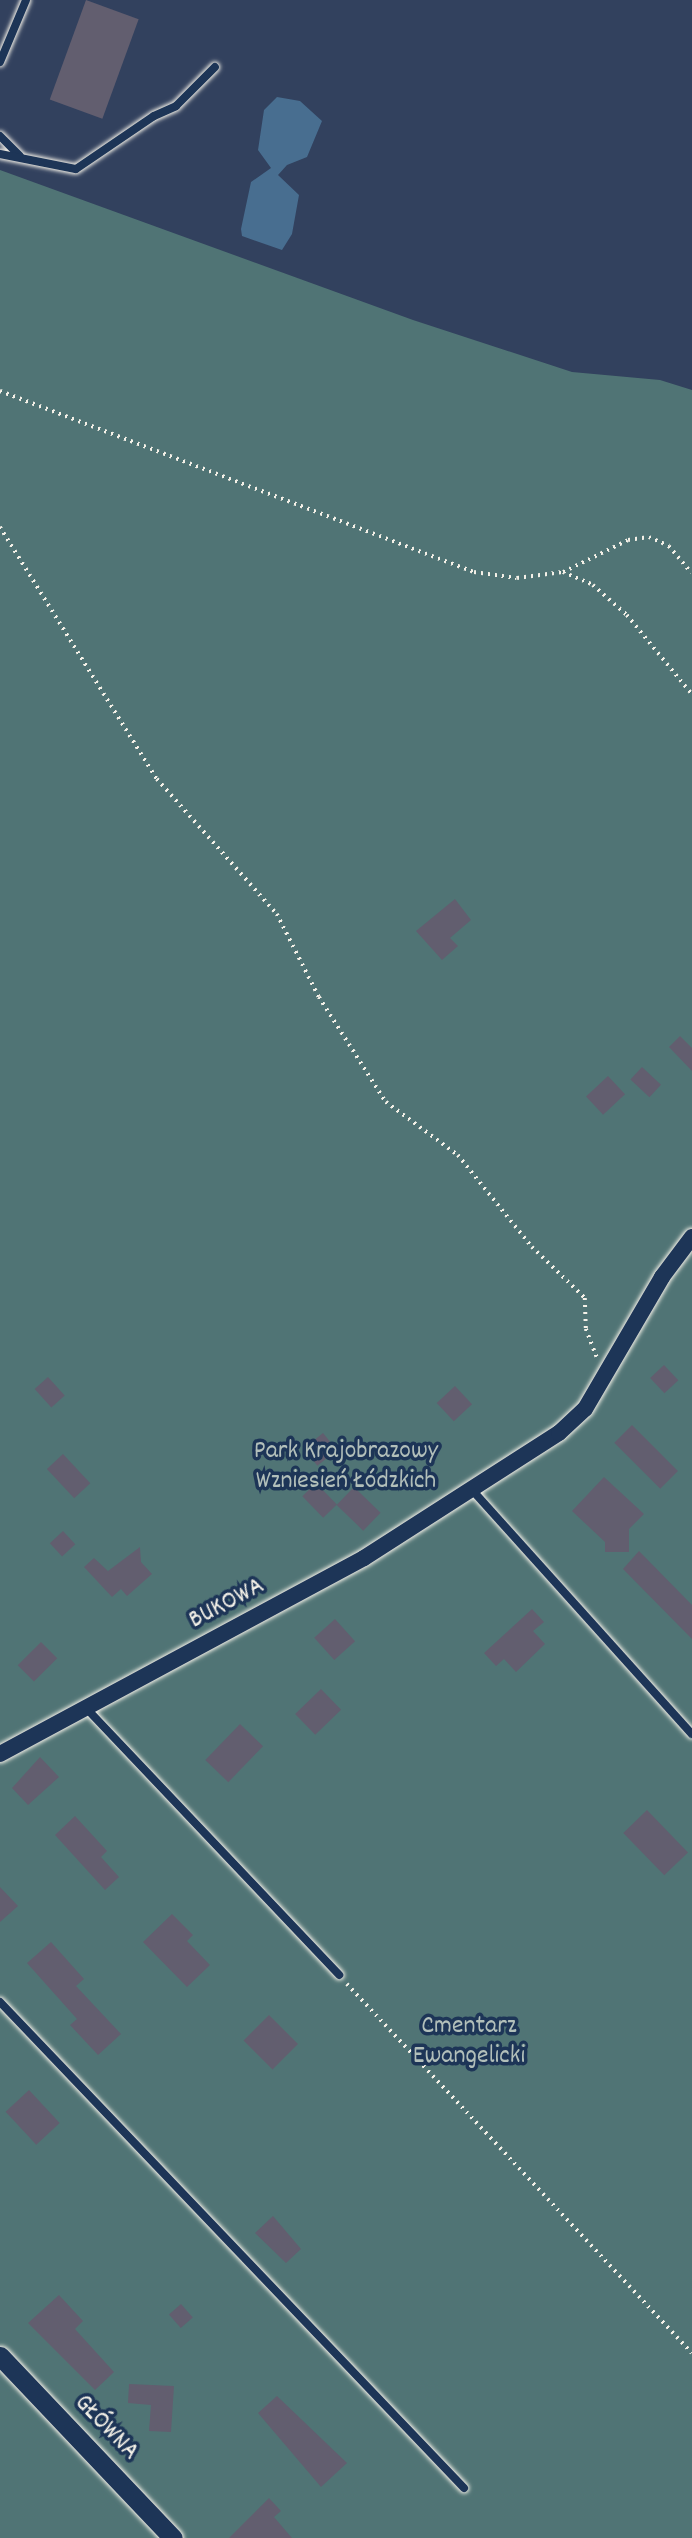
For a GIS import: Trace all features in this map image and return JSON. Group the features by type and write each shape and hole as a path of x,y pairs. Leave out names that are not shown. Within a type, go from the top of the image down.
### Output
{"street":[{"name":"BUKOWA","path":"0,1754 364,1558 473,1491 574,1420 607,1373 662,1277 692,1237"},
{"name":"GŁÓWNA","path":"0,2356 173,2538"}],"lane":[{"path":"0,62 26,0"},
{"path":"0,154 20,156 76,170 90,164 154,116 176,106 215,67"},
{"path":"0,136 20,156"},
{"path":"473,1491 692,1734"},
{"path":"86,1707 339,1975"},
{"path":"0,2002 464,2488"}],"path":[{"path":"0,391 474,572 517,578 563,572 628,540 649,537 669,546 692,573"},
{"path":"0,527 157,779 277,914 319,997 386,1102 458,1155 532,1247 585,1298 592,1350 607,1373"},
{"path":"563,572 593,585 627,615 692,694"},
{"path":"339,1975 692,2353"}],"green space":[{"name":"Park Krajobrazowy Wzniesień Łódzkich","path":"0,170 413,320 572,372 660,380 692,390 692,2538 0,2538"}],"water":[{"path":"277,97 300,101 322,121 307,157 287,165 278,175 299,195 292,234 282,250 242,236 241,229 251,182 271,168 258,150 264,110"}],"building":[{"path":"86,0 139,19 102,119 50,100"},
{"path":"455,899 471,920 450,938 458,946 442,960 416,931"},
{"path":"680,1036 692,1048 692,1071 669,1047"},
{"path":"642,1067 661,1085 649,1097 630,1079"},
{"path":"608,1076 625,1094 603,1115 586,1096"},
{"path":"664,1365 678,1380 664,1393 650,1378"},
{"path":"48,1377 65,1396 51,1408 35,1389"},
{"path":"455,1386 472,1404 454,1421 437,1403"},
{"path":"632,1425 678,1471 660,1489 614,1443"},
{"path":"323,1433 337,1450 317,1466 304,1449"},
{"path":"63,1454 90,1483 74,1498 47,1469"},
{"path":"604,1477 644,1514 629,1529 629,1552 605,1552 605,1542 572,1511"},
{"path":"316,1483 337,1505 323,1518 302,1496"},
{"path":"354,1487 381,1513 363,1531 337,1505"},
{"path":"63,1531 75,1544 62,1556 50,1543"},
{"path":"140,1547 141,1562 152,1574 127,1596 121,1589 112,1597 84,1567 94,1558 108,1571"},
{"path":"639,1551 692,1605 692,1639 623,1569"},
{"path":"532,1609 544,1622 533,1631 545,1644 516,1672 504,1659 496,1666 484,1653"},
{"path":"335,1619 355,1641 334,1660 314,1638"},
{"path":"41,1642 57,1658 34,1682 18,1665"},
{"path":"321,1689 341,1710 315,1735 295,1714"},
{"path":"240,1724 263,1746 228,1782 205,1760"},
{"path":"40,1757 59,1777 28,1805 12,1788"},
{"path":"647,1810 688,1852 664,1875 623,1833"},
{"path":"75,1816 107,1851 101,1857 119,1877 105,1890 55,1835"},
{"path":"0,1887 18,1906 0,1922"},
{"path":"172,1914 193,1935 187,1941 210,1965 187,1987 143,1942"},
{"path":"51,1942 84,1979 76,1986 121,2034 98,2055 70,2025 77,2019 27,1963"},
{"path":"269,2015 298,2044 273,2069 244,2040"},
{"path":"29,2090 60,2123 36,2145 6,2112"},
{"path":"273,2216 301,2249 286,2263 255,2233"},
{"path":"59,2295 83,2321 75,2329 114,2372 95,2390 28,2323"},
{"path":"181,2304 193,2318 181,2328 169,2314"},
{"path":"129,2384 174,2386 171,2432 149,2431 151,2405 128,2403"},
{"path":"277,2396 347,2463 321,2487 258,2413"},
{"path":"269,2498 281,2511 274,2517 292,2538 229,2538"}],"park label":[{"name":"Cmentarz Ewangelicki","path":"469,2042"}]}
